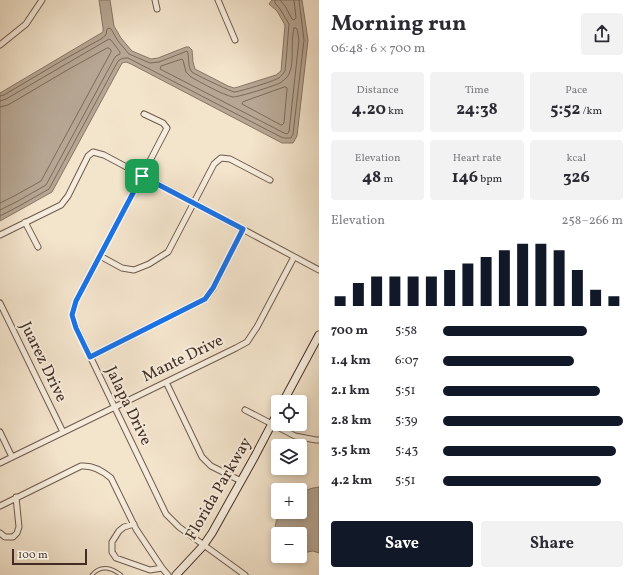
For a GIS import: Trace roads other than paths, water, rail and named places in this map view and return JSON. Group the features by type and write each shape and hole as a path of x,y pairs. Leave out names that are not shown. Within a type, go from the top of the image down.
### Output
{"street":[{"path":"0,45 26,24 42,0"},
{"path":"155,0 157,9"},
{"path":"218,0 235,40"},
{"name":"Jalapa Drive","path":"144,114 163,123 167,128 76,301 72,315 76,328 166,514 179,527 203,546 245,575"},
{"path":"0,235 61,205 68,196 88,156 93,152 104,155 319,270"},
{"path":"100,256 122,268 134,270 149,264 168,252 214,164 221,158 230,159 270,180"},
{"path":"25,222 38,247"},
{"path":"90,357 205,299 213,288 243,229"},
{"name":"Mante Drive","path":"0,463 247,342 257,327 294,257"},
{"name":"Juarez Drive","path":"0,303 63,432"},
{"path":"287,395 319,335"},
{"path":"166,382 202,457 211,466 241,481"},
{"path":"245,410 271,423"},
{"name":"Florida Parkway","path":"176,575 203,546 212,533 271,426"},
{"path":"285,431 295,436 319,440"},
{"path":"0,432 12,457"},
{"path":"0,506 81,466 86,465 104,472 111,478 134,524 168,575"},
{"path":"0,533 5,537 13,537 17,533 19,527 16,497"},
{"path":"134,524 124,527 119,531 112,542 112,552 116,558 150,570 162,568"}],"lane":[{"path":"92,575 96,570 102,568 117,572 121,575"}],"water":[{"path":"99,0 110,0 114,26 121,38 132,51 151,59 189,47 192,50 195,69 234,88 276,75 281,71 285,25 277,11 269,4 272,0 302,0 308,40 297,136 293,143 282,143 131,64 126,62 122,63 52,192 0,221 0,93 103,32"},
{"path":"319,487 319,553 313,551 307,552 307,527 276,527 278,519 307,519 307,490"}]}
